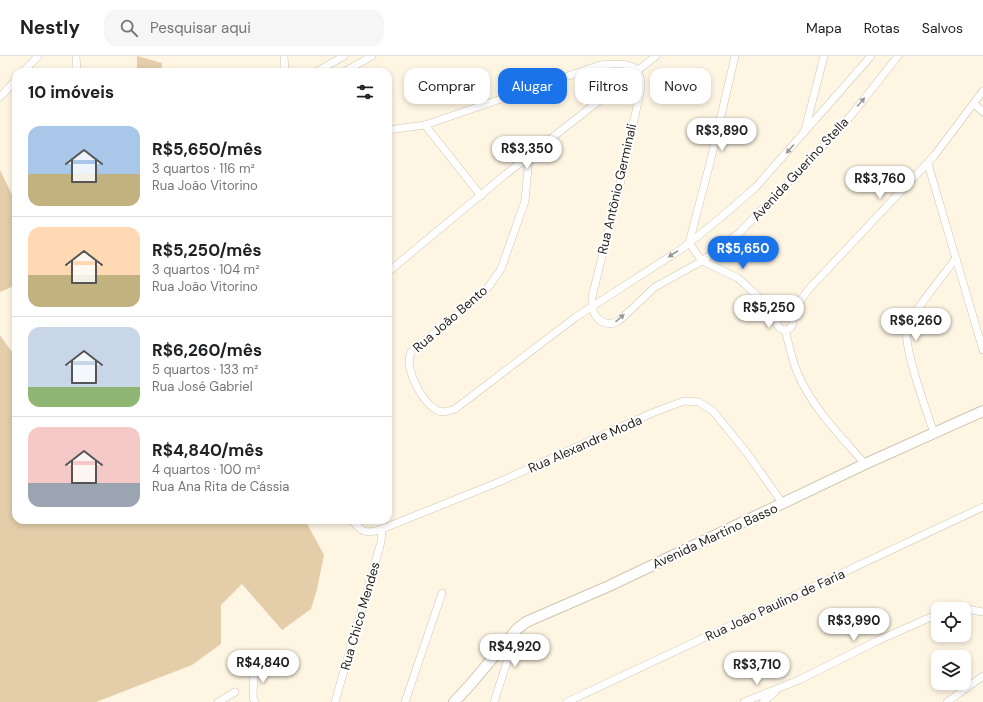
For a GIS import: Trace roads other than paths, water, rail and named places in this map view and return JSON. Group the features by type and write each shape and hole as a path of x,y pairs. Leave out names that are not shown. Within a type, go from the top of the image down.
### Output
{"street":[{"path":"27,68 38,56"},
{"path":"76,56 77,68"},
{"path":"284,56 285,68"},
{"path":"323,68 344,56"},
{"path":"351,68 372,56"},
{"path":"641,68 656,56"},
{"path":"735,56 711,159 689,243 702,261 738,278 780,317"},
{"path":"804,132 824,56"},
{"name":"Avenida Guerino Stella","path":"870,56 756,187 689,243 591,307 598,318 607,324 612,324 620,320 655,287 702,261 740,232 816,154 854,112 898,56"},
{"path":"591,68 600,65 617,63 629,65 634,68"},
{"path":"392,129 425,125 575,74"},
{"path":"0,98 12,84"},
{"path":"790,316 808,290 928,164 983,92"},
{"path":"392,269 595,104"},
{"name":"Rua Antônio Germinali","path":"591,307 592,297 620,186 638,104"},
{"path":"974,104 983,112"},
{"path":"425,125 481,196"},
{"name":"Rua João Bento","path":"529,157 525,201 501,269 486,288 411,352 408,364 413,380 435,410 442,412 455,409 591,307"},
{"path":"928,164 983,350"},
{"path":"934,433 908,352 906,337 913,317 956,258"},
{"path":"785,314 790,316 793,320 790,329 780,329 777,324 780,317 785,314"},
{"path":"785,330 795,369 803,386 831,425 865,464"},
{"name":"Rua Alexandre Moda","path":"356,524 365,532 369,533 382,529 499,482 652,413 684,401 699,402 713,411 747,453 783,504"},
{"name":"Avenida Martino Basso","path":"517,628 537,617 609,586 865,464 983,410"},
{"name":"Rua João Paulino de Faria","path":"567,702 983,507"},
{"name":"Rua Chico Mendes","path":"336,702 381,542 382,529"},
{"path":"405,702 442,593"},
{"path":"971,610 983,612"},
{"path":"744,702 778,689 879,640 931,617"},
{"path":"454,702 517,628"},
{"path":"494,702 517,628"},
{"path":"254,671 253,698 255,702"},
{"path":"946,702 983,676"},
{"path":"763,702 778,689"},
{"path":"218,702 235,692"}]}
